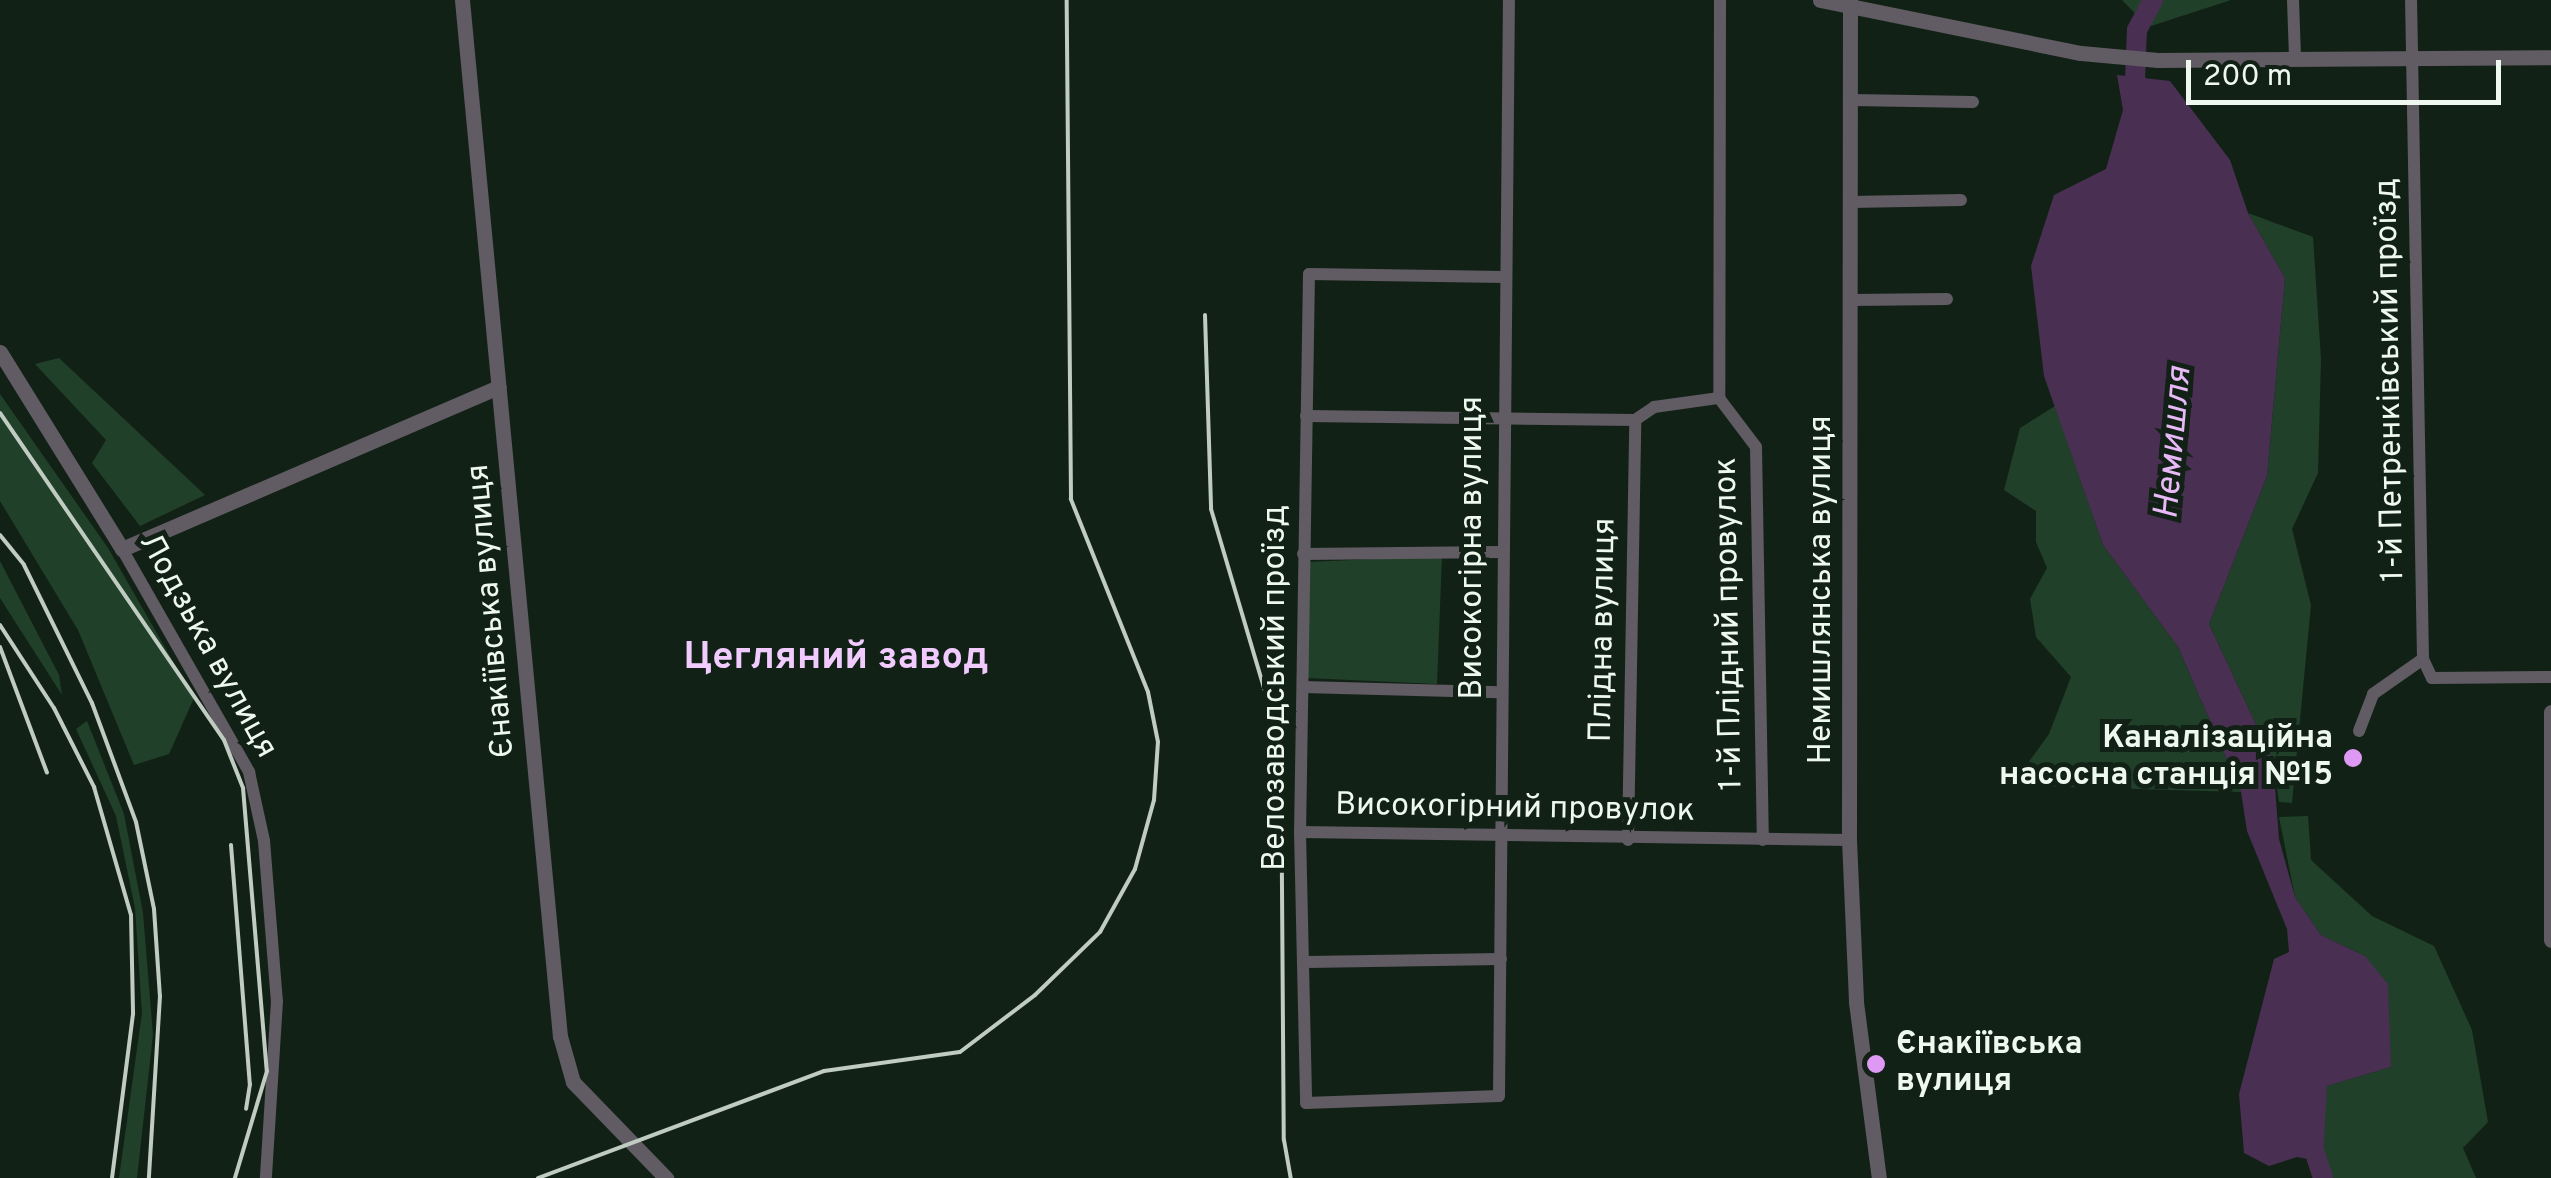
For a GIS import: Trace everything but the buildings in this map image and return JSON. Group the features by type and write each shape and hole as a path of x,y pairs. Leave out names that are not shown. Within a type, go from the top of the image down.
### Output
{"street":[{"name":"Єнакіївська вулиця","path":"462,0 560,1036 573,1082 666,1178"},
{"name":"Високогірна вулиця","path":"1306,1103 1499,1096 1501,418 1509,0"},
{"path":"1306,416 1634,420 1654,407 1718,398 1720,0"},
{"path":"1820,0 2105,55 2158,60 2551,56"},
{"path":"2292,0 2295,57"},
{"name":"1-й Петренківський проїзд","path":"2410,0 2424,659"},
{"name":"Немишлянська вулиця","path":"1850,3 1849,840 1856,1002 1880,1178"},
{"path":"1851,100 1973,102"},
{"path":"1852,202 1961,200"},
{"name":"Велозаводський проїзд","path":"1306,1103 1306,962 1300,832 1310,274 1504,276"},
{"path":"1851,300 1947,299"},
{"name":"Лодзька вулиця","path":"0,352 122,549 249,772 264,841 276,983 266,1178"},
{"path":"122,549 499,387"},
{"name":"1-й Плідний провулок","path":"1718,398 1756,447 1763,840"},
{"name":"Плідна вулиця","path":"1628,840 1634,420"},
{"path":"1303,554 1501,552"},
{"path":"2360,731 2373,694 2424,659 2432,678 2551,678"},
{"path":"1304,687 1500,692"},
{"path":"2551,712 2551,940"},
{"name":"Високогірний провулок","path":"1300,832 1460,831 1500,839 1849,840"},
{"path":"1306,962 1501,959"}],"green space":[{"path":"2122,0 2231,0 2148,27"},
{"path":"2248,213 2313,237 2321,359 2318,473 2292,529 2311,605 2292,803 2279,802 2273,761 2209,624 2267,476 2285,278"},
{"path":"59,358 205,495 140,526 92,463 106,440 35,364"},
{"path":"0,394 108,548 194,698 169,754 134,765 78,630 0,501"},
{"path":"2055,406 2103,545 2178,647 2241,792 2033,786 2020,774 2049,734 2071,677 2036,637 2030,599 2047,568 2036,542 2036,511 2004,490 2020,428"},
{"path":"1442,556 1437,684 1307,678 1307,562"},
{"path":"0,561 59,675 62,695 0,598"},
{"path":"87,721 124,814 143,913 153,1035 137,1178 119,1178 142,1013 135,908 116,816 76,729"},
{"path":"2308,816 2311,860 2372,916 2434,946 2472,1030 2488,1122 2463,1148 2476,1178 2317,1178 2327,1086 2391,1067 2365,956 2321,935 2295,897 2279,817"}],"water":[{"path":"2117,75 2170,81 2230,160 2248,213 2285,278 2267,476 2209,624 2273,761 2279,839 2295,897 2321,935 2365,956 2388,984 2391,1067 2327,1086 2323,1162 2297,1157 2269,1166 2244,1153 2239,1094 2274,959 2289,952 2287,929 2247,831 2241,792 2178,647 2103,545 2044,376 2031,266 2054,195 2106,169 2123,110"}],"waterway":[{"name":"Немишля","path":"2147,101 2135,79 2137,30 2153,0"},
{"name":"Немишля","path":"2310,1138 2323,1178"}],"railway":[{"path":"538,1178 824,1071 960,1052 1035,995 1100,932 1135,869 1154,800 1158,742 1148,692 1071,499 1067,0"},
{"path":"1205,315 1211,509 1281,745 1284,1140 1291,1178"},
{"path":"0,413 224,740 243,788 267,1071 235,1178"},
{"path":"0,535 24,565 92,703 136,822 154,909 160,996 149,1178"},
{"path":"0,625 54,708 94,787 131,915 133,1014 112,1178"},
{"path":"0,647 47,773"},
{"path":"231,845 250,1084 246,1109"}],"place":[{"name":"Каналізаційна насосна станція №15","path":"2353,758"},
{"name":"Єнакіївська вулиця","path":"1876,1064"}],"district":[{"name":"Цегляний завод","path":"836,659"}]}
